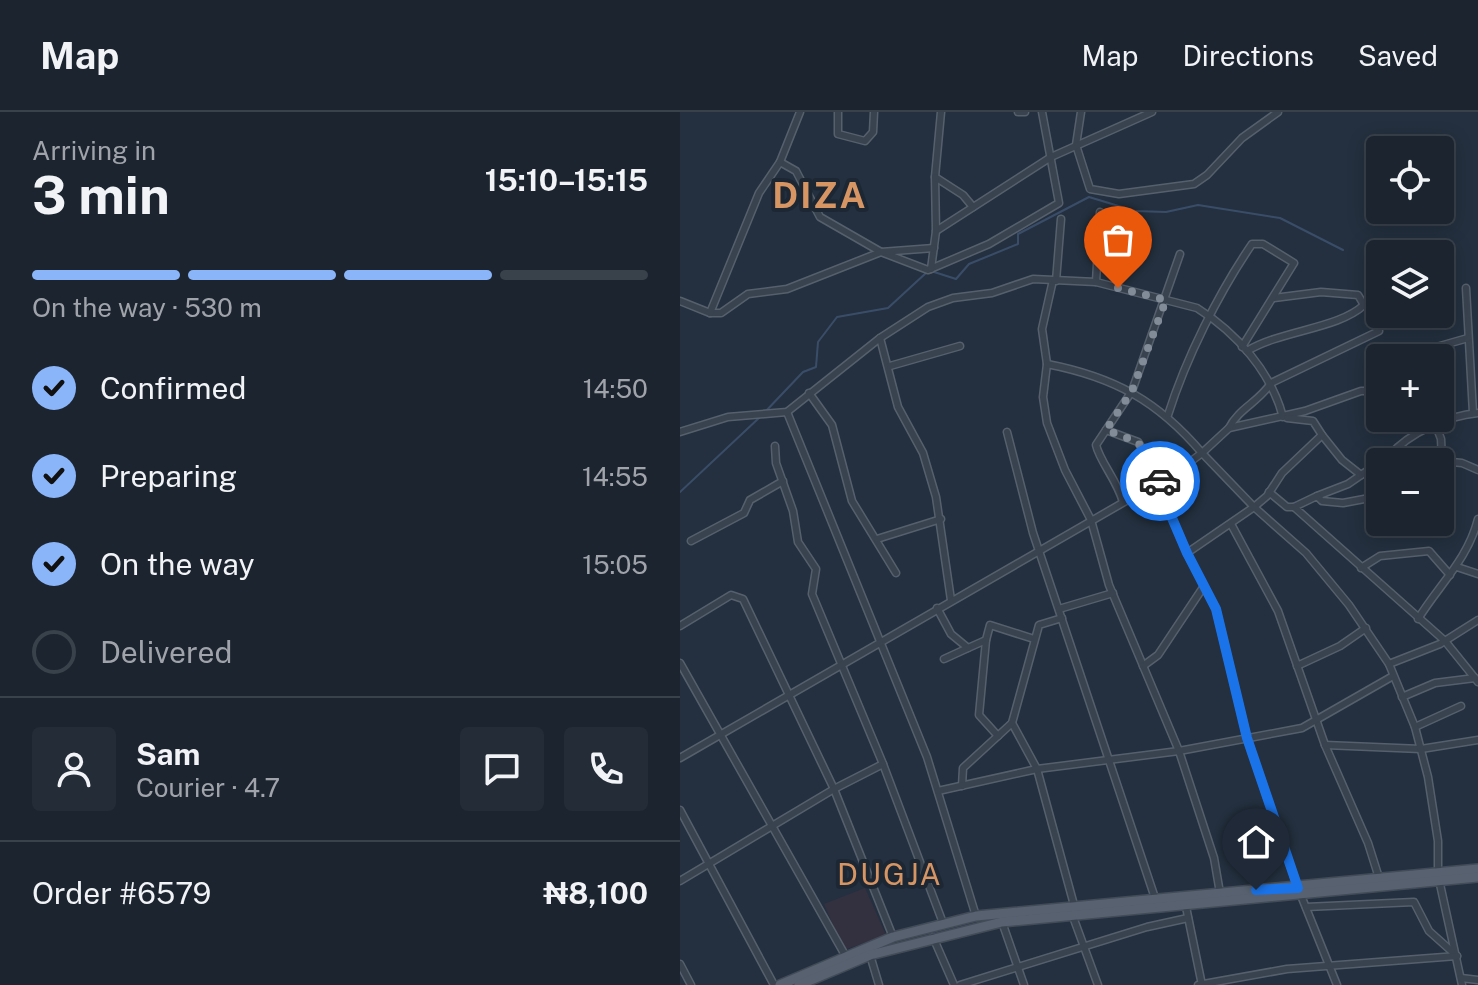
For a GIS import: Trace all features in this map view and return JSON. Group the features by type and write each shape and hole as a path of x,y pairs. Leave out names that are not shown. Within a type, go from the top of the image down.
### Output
{"main road":[{"path":"1439,878 1478,869"},
{"path":"777,985 893,937 976,916 1478,877"},
{"path":"799,985 870,955 1002,922 1155,898 1185,901 1220,893 1300,891"}],"street":[{"path":"710,313 759,193 780,162 800,112"},
{"path":"838,112 838,134 865,141 873,132 874,112"},
{"path":"931,269 936,231 935,177 941,112"},
{"path":"1018,112 1025,112"},
{"path":"780,162 796,171 820,217 838,224 881,252 931,269 989,244 1059,203 1042,112"},
{"path":"1081,112 1076,145 1090,189 1119,194 1194,184 1207,175 1242,138 1278,112"},
{"path":"936,231 1051,157 1151,112"},
{"path":"935,177 963,195 973,207"},
{"path":"1096,282 1100,212"},
{"path":"1061,219 1054,281 1042,329 1047,364 1043,397 1047,423 1065,470 1091,520 1113,593 1179,751 1214,858 1220,893"},
{"path":"1168,415 1191,351 1212,317 1222,293 1252,244 1263,244 1294,263 1244,349"},
{"path":"680,301 710,313 721,313 748,294 787,289 881,252 934,248"},
{"path":"1123,502 1112,472 1096,445 1132,391 1180,254"},
{"path":"680,432 728,417 787,412 880,338 928,307 953,298 992,293 1033,279 1096,282 1197,308 1212,317 1244,349 1271,383 1283,417"},
{"path":"1454,417 1475,413 1466,288"},
{"path":"1244,349 1286,333 1348,316 1364,305 1358,295 1321,292 1274,298"},
{"path":"680,758 1159,481 1202,453 1229,428 1239,411 1264,394 1271,383 1379,331"},
{"path":"880,338 890,366 898,407 923,453 941,519 951,600"},
{"path":"1447,344 1468,338"},
{"path":"890,366 960,346"},
{"path":"1047,364 1132,391 1168,415 1254,507 1306,553 1366,628 1389,664 1415,727 1434,806 1439,878 1462,982 1478,980"},
{"path":"1229,428 1283,417 1366,391"},
{"path":"809,393 832,425 852,501 896,573"},
{"path":"1313,421 1322,405"},
{"path":"787,412 881,641 938,791 976,916"},
{"path":"1283,417 1313,421 1342,460 1361,475"},
{"path":"1106,430 1138,442 1159,481 1187,553 1223,630 1247,738 1300,891 1337,985"},
{"path":"1007,432 1020,490 1039,550 1155,898"},
{"path":"1400,448 1421,432"},
{"path":"1187,553 1254,507 1282,473 1322,435"},
{"path":"775,446 798,542 816,569 812,594 883,764 943,923"},
{"path":"1454,462 1478,470"},
{"path":"1269,492 1287,507 1294,507 1366,472"},
{"path":"691,541 744,513 750,500 783,481"},
{"path":"1317,496 1322,501 1333,503 1366,499"},
{"path":"1294,507 1445,641 1476,680"},
{"path":"877,539 941,519"},
{"path":"1418,619 1457,567 1478,519"},
{"path":"1231,524 1278,611 1325,745 1368,843 1380,884"},
{"path":"1361,568 1380,556 1429,551 1450,575"},
{"path":"1457,567 1478,574"},
{"path":"1143,666 1158,655 1204,586"},
{"path":"1059,609 1113,593"},
{"path":"680,626 737,595 743,599 834,789 893,937"},
{"path":"937,608 951,634 968,648"},
{"path":"962,786 961,771 1012,723 1039,625 1062,618"},
{"path":"1389,664 1445,641 1478,620"},
{"path":"998,736 979,715 990,625 1034,639"},
{"path":"1297,666 1329,652 1366,628"},
{"path":"944,659 986,640"},
{"path":"680,663 845,955"},
{"path":"938,791 1037,769 1179,751 1302,728 1393,676"},
{"path":"1402,697 1435,683 1476,680"},
{"path":"1415,727 1461,706"},
{"path":"1012,723 1037,769 1081,946 1098,985"},
{"path":"1325,745 1421,749 1478,740"},
{"path":"680,881 834,789 883,764"},
{"path":"680,810 777,985"},
{"path":"1185,901 1200,985 1277,971 1457,956"},
{"path":"1306,907 1414,902 1429,931 1457,956"},
{"path":"933,937 957,985 1081,946 1188,918"},
{"path":"1002,922 1024,985"},
{"path":"870,955 879,985"},
{"path":"680,964 691,985"}],"shaded area":[{"path":"865,888 886,935 844,950 824,904"}],"waterway":[{"path":"931,271 956,279 969,264 1018,244 1018,234 1089,197 1135,211 1166,212 1198,205 1280,218 1343,250"},
{"path":"764,413 803,372 816,367 818,342 837,317 888,308 926,273"},
{"path":"680,492 760,417"}],"way so far":[{"path":"1118,288 1166,300 1132,391 1106,430 1114,430 1138,442 1154,464 1160,481"}],"district":[{"name":"DIZA","path":"820,195"},
{"name":"DUGJA","path":"890,874"}],"route":[{"path":"1160,481 1157,483 1176,521 1187,553 1216,609 1247,738 1298,888 1256,890"}]}
